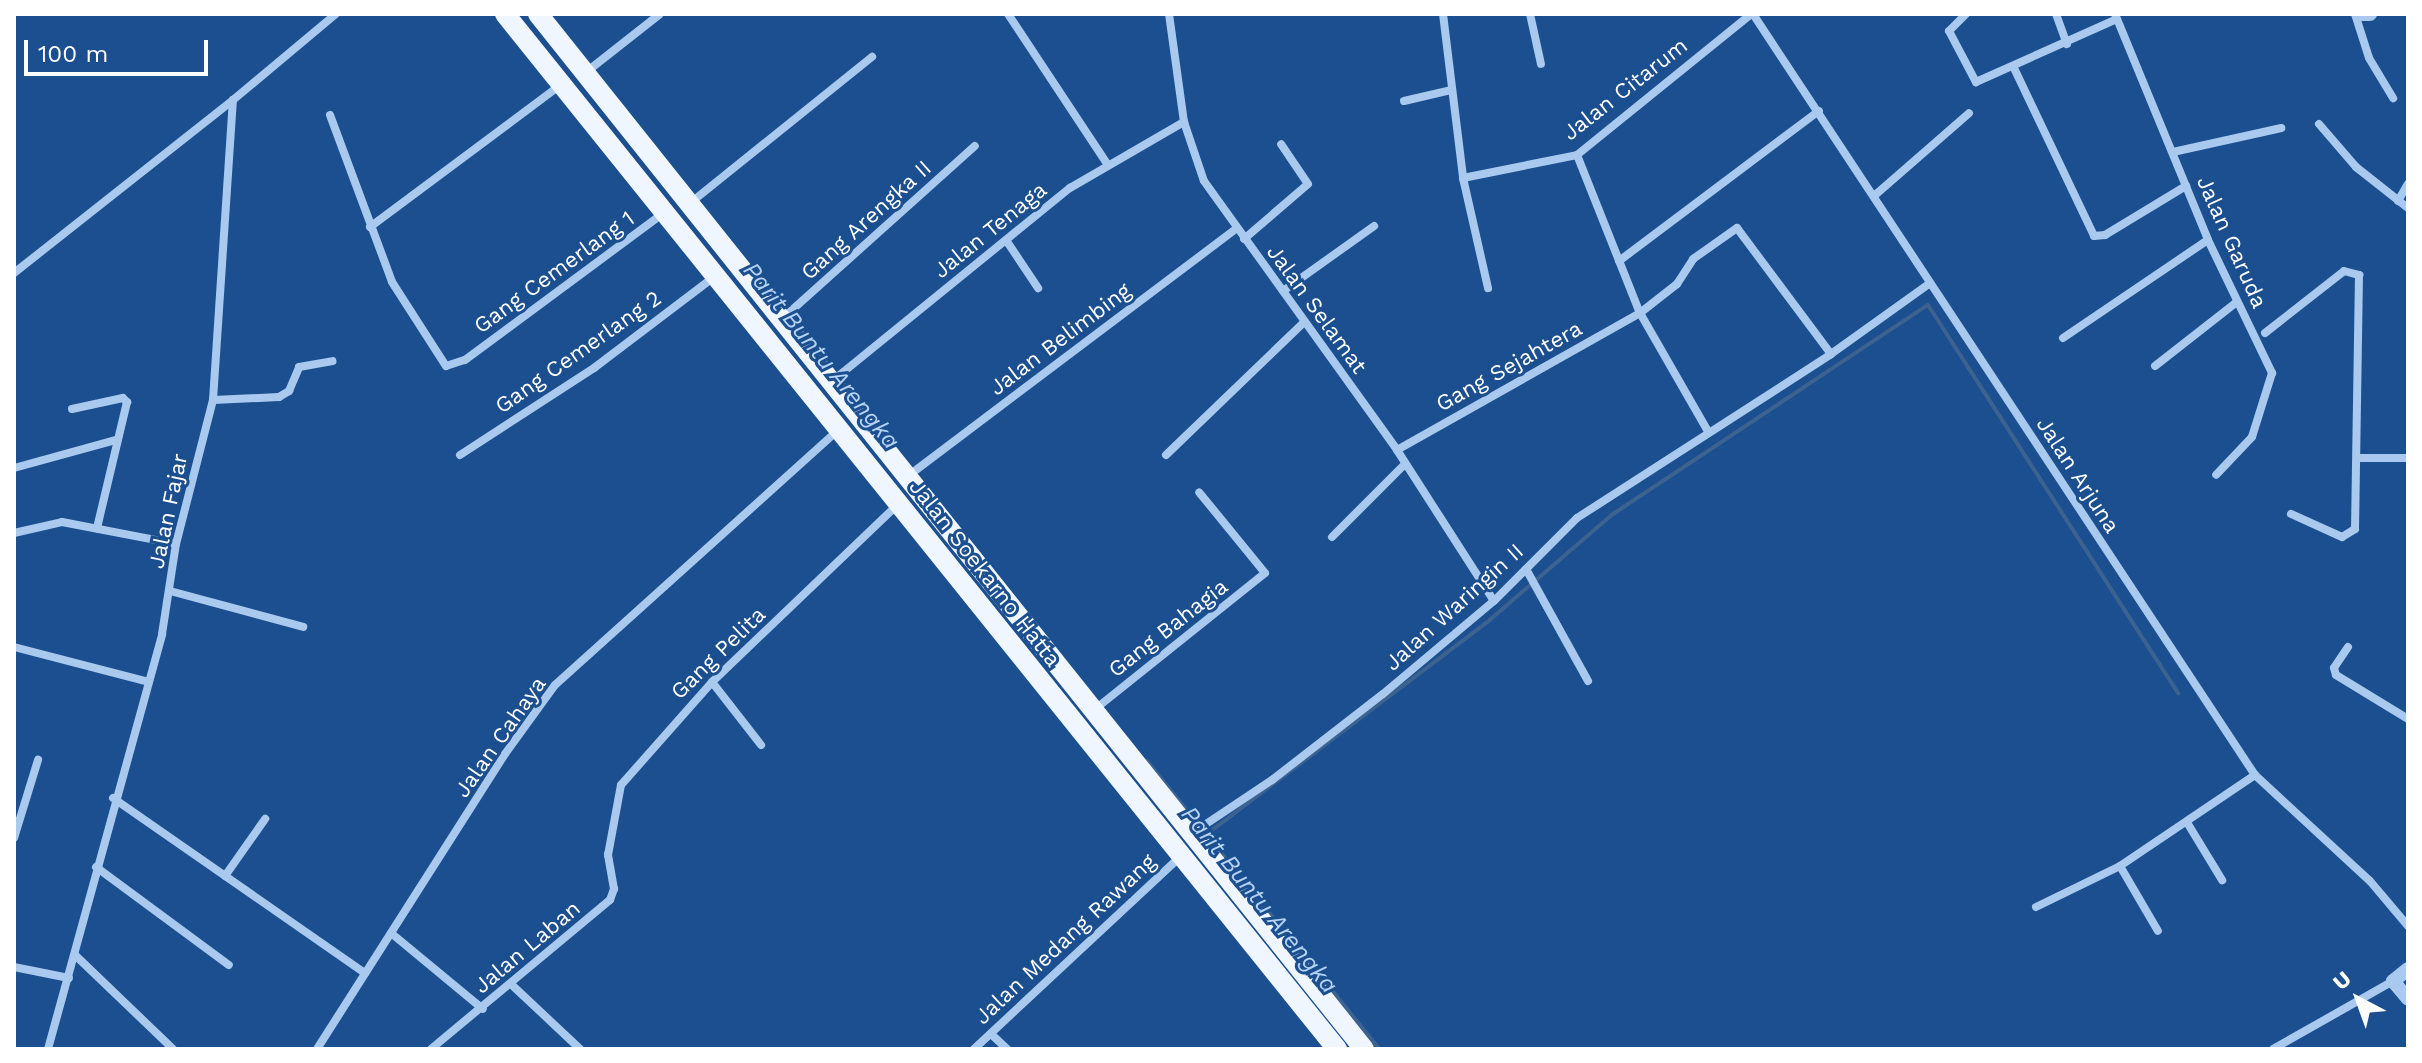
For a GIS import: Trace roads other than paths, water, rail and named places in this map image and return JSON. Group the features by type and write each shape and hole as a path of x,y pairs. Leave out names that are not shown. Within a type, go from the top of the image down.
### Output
{"main road":[{"name":"Jalan Soekarno Hatta","path":"505,14 1337,1049"},
{"name":"Jalan Soekarno Hatta","path":"538,14 1364,1049"},
{"path":"1000,631 1019,616"}],"street":[{"path":"14,273 233,100 336,14"},
{"path":"585,73 660,14"},
{"path":"1008,14 1108,165"},
{"name":"Jalan Selamat","path":"1169,14 1184,122 1204,181 1397,450 1403,466 1494,601"},
{"path":"1443,14 1463,178 1488,288"},
{"path":"1530,14 1541,64"},
{"name":"Jalan Arjuna","path":"1752,14 1819,111 2255,775 2370,881 2408,926"},
{"name":"Jalan Citarum","path":"1463,178 1577,155 1752,14"},
{"path":"1966,14 1949,31 1970,77 1980,81 2067,44 2116,16"},
{"path":"2056,14 2067,44"},
{"path":"2370,14 2358,14 2369,58 2393,98"},
{"name":"Jalan Garuda","path":"2116,16 2208,240 2272,373 2252,437 2216,475"},
{"path":"691,202 872,57"},
{"path":"2014,68 2090,233 2105,235 2186,186"},
{"path":"330,115 370,227 562,84"},
{"path":"1404,101 1451,90"},
{"name":"Jalan Fajar","path":"48,1049 75,955 113,798 149,682 170,591 176,544 213,400 233,100"},
{"path":"1619,261 1819,111"},
{"path":"1874,196 1969,113"},
{"name":"Jalan Tenaga","path":"833,381 1006,240 1108,165 1184,122"},
{"path":"2319,124 2356,167 2408,208"},
{"path":"2173,152 2281,128"},
{"path":"1244,239 1308,184 1281,144"},
{"name":"Gang Arengka II","path":"783,318 975,146"},
{"path":"1577,155 1640,313 1709,433"},
{"path":"2398,201 2408,184"},
{"name":"Gang Cemerlang 1","path":"370,227 392,282 438,358 446,366 465,360 665,212"},
{"path":"1283,291 1374,226"},
{"name":"Gang Sejahtera","path":"1397,450 1640,313 1677,284 1693,259 1737,228 1831,354"},
{"name":"Jalan Belimbing","path":"908,476 1236,229"},
{"path":"1006,240 1038,288"},
{"path":"2063,338 2208,240"},
{"path":"2265,333 2344,271 2359,275 2355,529 2349,536 2291,514"},
{"name":"Gang Cemerlang 2","path":"460,455 594,368 714,276"},
{"name":"Jalan Waringin II","path":"1192,834 1285,771 1494,601 1528,573 1577,518 1831,354 1930,283"},
{"path":"2155,366 2237,302"},
{"path":"1166,455 1304,322"},
{"path":"213,400 279,397 289,391 299,367 332,361"},
{"path":"72,409 126,400 97,528"},
{"name":"Jalan Cahaya","path":"317,1049 555,685 839,428"},
{"path":"14,468 116,440"},
{"path":"2357,458 2408,458"},
{"path":"1332,537 1403,466"},
{"name":"Gang Bahagia","path":"1093,711 1265,573 1199,492"},
{"name":"Gang Pelita","path":"608,855 621,785 712,682 899,503"},
{"path":"14,533 62,522 176,544"},
{"path":"1528,573 1588,681"},
{"path":"170,591 303,627"},
{"path":"14,647 149,682"},
{"path":"2348,647 2334,668 2336,675 2408,719"},
{"path":"712,682 761,745"},
{"path":"14,838 38,760"},
{"path":"2036,907 2120,866 2188,824 2255,775"},
{"path":"113,798 365,973"},
{"path":"225,876 265,819"},
{"path":"2188,824 2222,880"},
{"name":"Jalan Laban","path":"431,1049 513,986 610,900 614,889 608,855"},
{"name":"Jalan Medang Rawang","path":"974,1049 1181,855"},
{"path":"2120,866 2158,931"},
{"path":"96,867 229,965"},
{"path":"391,933 483,1009"},
{"path":"75,955 173,1049"},
{"path":"14,967 69,978"},
{"path":"2273,1049 2393,981 2408,969"},
{"path":"2393,981 2408,999"},
{"path":"513,986 580,1049"},
{"path":"991,1034 1007,1049"}],"waterway":[{"path":"1207,834 1485,624 1613,514 1928,305 2178,693"},
{"name":"Parit Buntu Arengka","path":"1147,761 1379,1049"}]}
